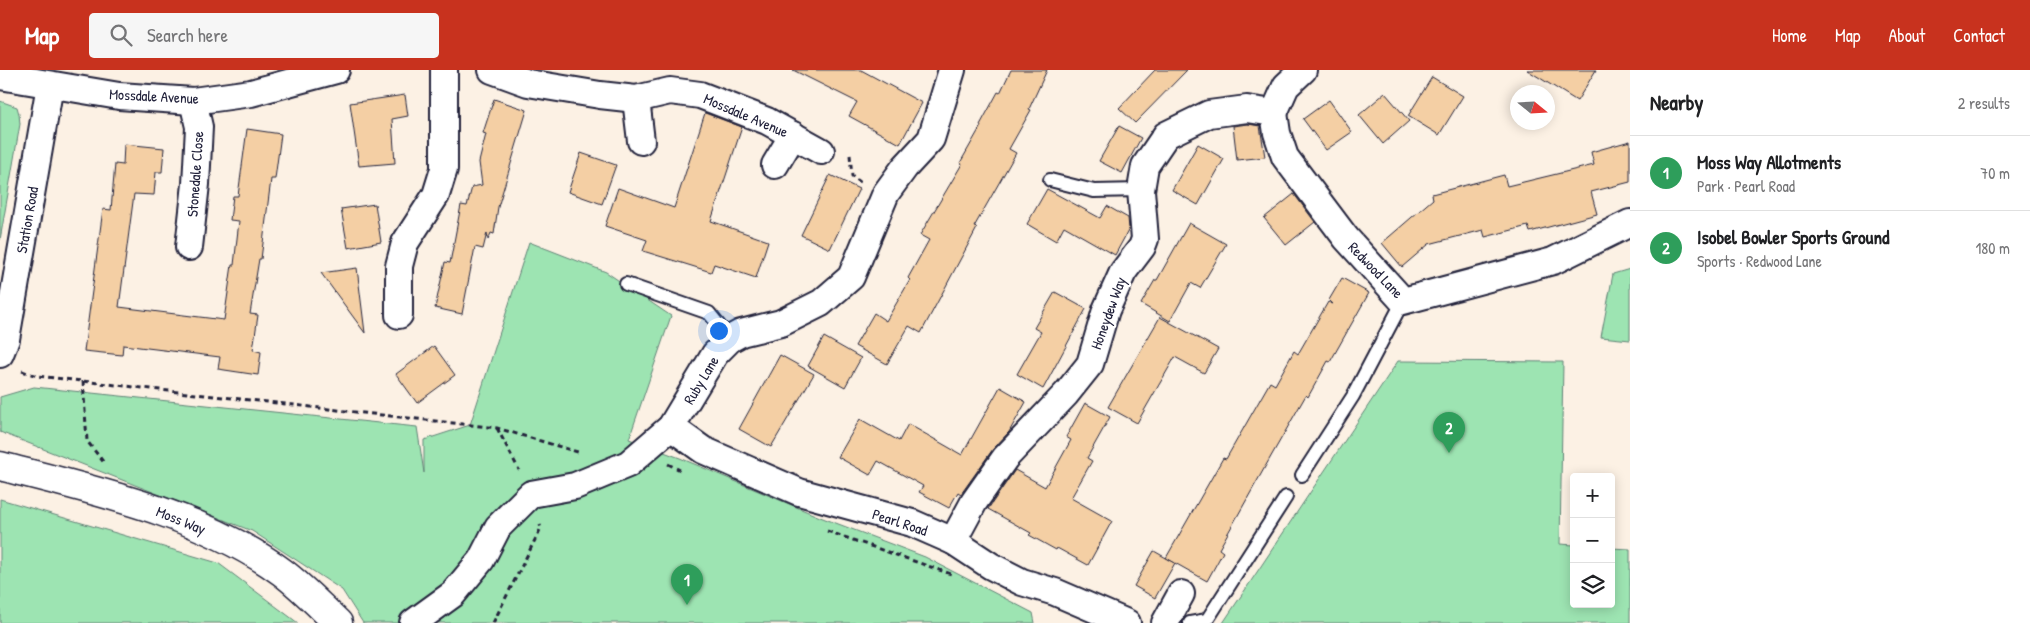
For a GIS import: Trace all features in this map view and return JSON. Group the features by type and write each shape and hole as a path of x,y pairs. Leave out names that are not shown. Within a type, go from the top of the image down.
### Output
{"street":[{"name":"Mossdale Avenue","path":"0,76 50,86 119,96 192,101 250,81 336,70"},
{"path":"399,315 399,266 405,243 436,194 444,169 444,70"},
{"name":"Mossdale Avenue","path":"492,70 528,83 636,99 670,91 700,95 767,121 821,151"},
{"name":"Ruby Lane","path":"532,494 575,486 628,464 671,428 715,354 730,339 741,333 781,324 821,303 851,277 886,193 905,167 930,140 952,70"},
{"path":"1274,114 1286,86 1303,70"},
{"name":"Station Road","path":"7,361 6,339 50,86"},
{"path":"636,99 641,140"},
{"name":"Stonedale Close","path":"188,247 196,184 199,127 192,101"},
{"name":"Honeydew Way","path":"953,541 974,502 1005,458 1066,394 1090,364 1106,310 1123,272 1142,247 1145,239 1141,190 1145,166 1166,135 1209,114 1247,110 1274,114"},
{"name":"Redwood Lane","path":"1274,114 1277,134 1285,157 1346,238 1403,301 1553,261 1630,223"},
{"path":"775,165 793,135"},
{"name":"Pearl Road","path":"671,428 703,450 799,492 912,523 953,541 991,566 1022,582 1055,592 1127,623"},
{"name":"Moss Way","path":"0,466 123,499 160,511 243,548 282,572 338,623"},
{"path":"413,623 453,594 481,560 498,527 532,494"},
{"path":"1165,623 1181,594"}],"lane":[{"path":"1050,180 1094,191 1141,190"},
{"path":"626,284 709,313 730,339"},
{"path":"1302,475 1353,396 1403,301"},
{"path":"1190,623 1207,620 1286,496"}],"path":[{"path":"821,151 836,140 849,148 852,176 865,185 886,193"},
{"path":"7,361 37,376 497,428 598,458 628,464 667,464 684,471"},
{"path":"83,381 87,441 106,465 123,499"},
{"path":"493,623 540,528 532,494 497,428"},
{"path":"825,530 955,576"}],"green space":[{"path":"0,101 17,107 20,124 0,240"},
{"path":"529,242 606,272 671,316 629,439 680,458 820,517 925,557 1033,613 1035,623 363,623 342,590 252,531 0,432 0,397 34,387 417,427 424,473 424,440 470,425"},
{"path":"1630,269 1630,340 1601,337 1613,274"},
{"path":"1398,361 1563,362 1560,544 1570,545 1570,608 1615,608 1615,548 1630,549 1630,623 1223,623"},
{"path":"0,499 218,563 298,623 0,623"}],"building":[{"path":"793,70 861,70 922,103 900,144 849,116 857,102"},
{"path":"1011,70 1047,70 1029,109 1031,110 1009,149 1016,153 974,227 977,228 921,333 909,326 887,364 855,346 874,313 886,321 910,280 908,278 929,240 920,235 962,164 960,163"},
{"path":"1155,70 1187,70 1135,123 1119,108"},
{"path":"1527,70 1596,70 1577,101 1555,87 1555,85 1551,85"},
{"path":"1432,77 1463,96 1439,135 1408,116"},
{"path":"1385,93 1409,121 1383,144 1359,115"},
{"path":"405,95 408,116 392,119 395,163 359,166 350,103"},
{"path":"494,99 527,110 498,207 494,234 491,233 488,240 487,233 483,249 475,247 462,314 435,308 445,262 450,263 461,205 467,206 472,187 482,185 479,162 486,134 483,133"},
{"path":"1329,100 1352,132 1326,150 1303,119"},
{"path":"705,113 742,127 711,221 768,241 756,278 714,264 711,272 643,251 647,240 605,226 618,188 674,208"},
{"path":"1248,124 1260,126 1265,157 1237,160 1233,126"},
{"path":"1119,126 1141,138 1122,173 1099,161"},
{"path":"247,129 281,134 275,179 271,179 261,259 259,259 250,314 258,315 253,350 261,352 258,375 218,369 220,357 123,345 122,355 84,351 103,209 111,210 115,164 123,165 124,144 164,148 162,172 156,172 154,195 134,194 119,307 224,320 232,265 234,265 239,221 230,220 233,196 238,196"},
{"path":"1630,141 1630,182 1591,192 1597,214 1530,232 1528,226 1485,237 1483,230 1429,244 1402,267 1382,243 1433,199 1432,194 1504,175 1507,186 1594,165 1591,152"},
{"path":"1198,144 1224,159 1198,205 1172,190"},
{"path":"581,153 616,165 602,204 568,192"},
{"path":"830,175 859,189 830,249 801,235"},
{"path":"1047,189 1100,218 1107,206 1128,218 1129,229 1115,255 1064,226 1056,241 1027,224"},
{"path":"1294,194 1315,222 1286,245 1264,218"},
{"path":"375,204 381,242 348,248 341,209"},
{"path":"1189,223 1226,244 1200,288 1191,283 1170,321 1141,304 1155,280 1157,280"},
{"path":"357,268 365,333 321,273"},
{"path":"1342,278 1369,293 1330,362 1328,361 1308,397 1306,395 1265,467 1219,549 1223,552 1207,581 1166,558 1223,458 1226,459 1270,382 1275,385 1294,351 1298,354 1328,302 1333,304 1329,300"},
{"path":"1055,292 1086,309 1043,389 1017,374 1041,332 1034,328"},
{"path":"1160,317 1218,349 1204,373 1175,357 1137,423 1108,407"},
{"path":"824,337 861,358 845,387 808,366"},
{"path":"434,346 455,375 417,403 396,374"},
{"path":"780,355 814,374 771,447 739,429"},
{"path":"1000,387 1026,402 1009,432 993,449 961,494 958,492 949,508 919,492 923,486 878,461 870,475 838,457 860,419 899,441 908,424 962,455"},
{"path":"1085,403 1110,417 1087,458 1092,461 1071,498 1112,521 1088,565 1029,535 1031,533 988,509 1015,470 1045,487 1071,440 1066,437"},
{"path":"1154,551 1175,563 1155,598 1134,586"}],"place":[{"name":"Isobel Bowler Sports Ground","path":"1449,453"},
{"name":"Moss Way Allotments","path":"687,605"}]}
